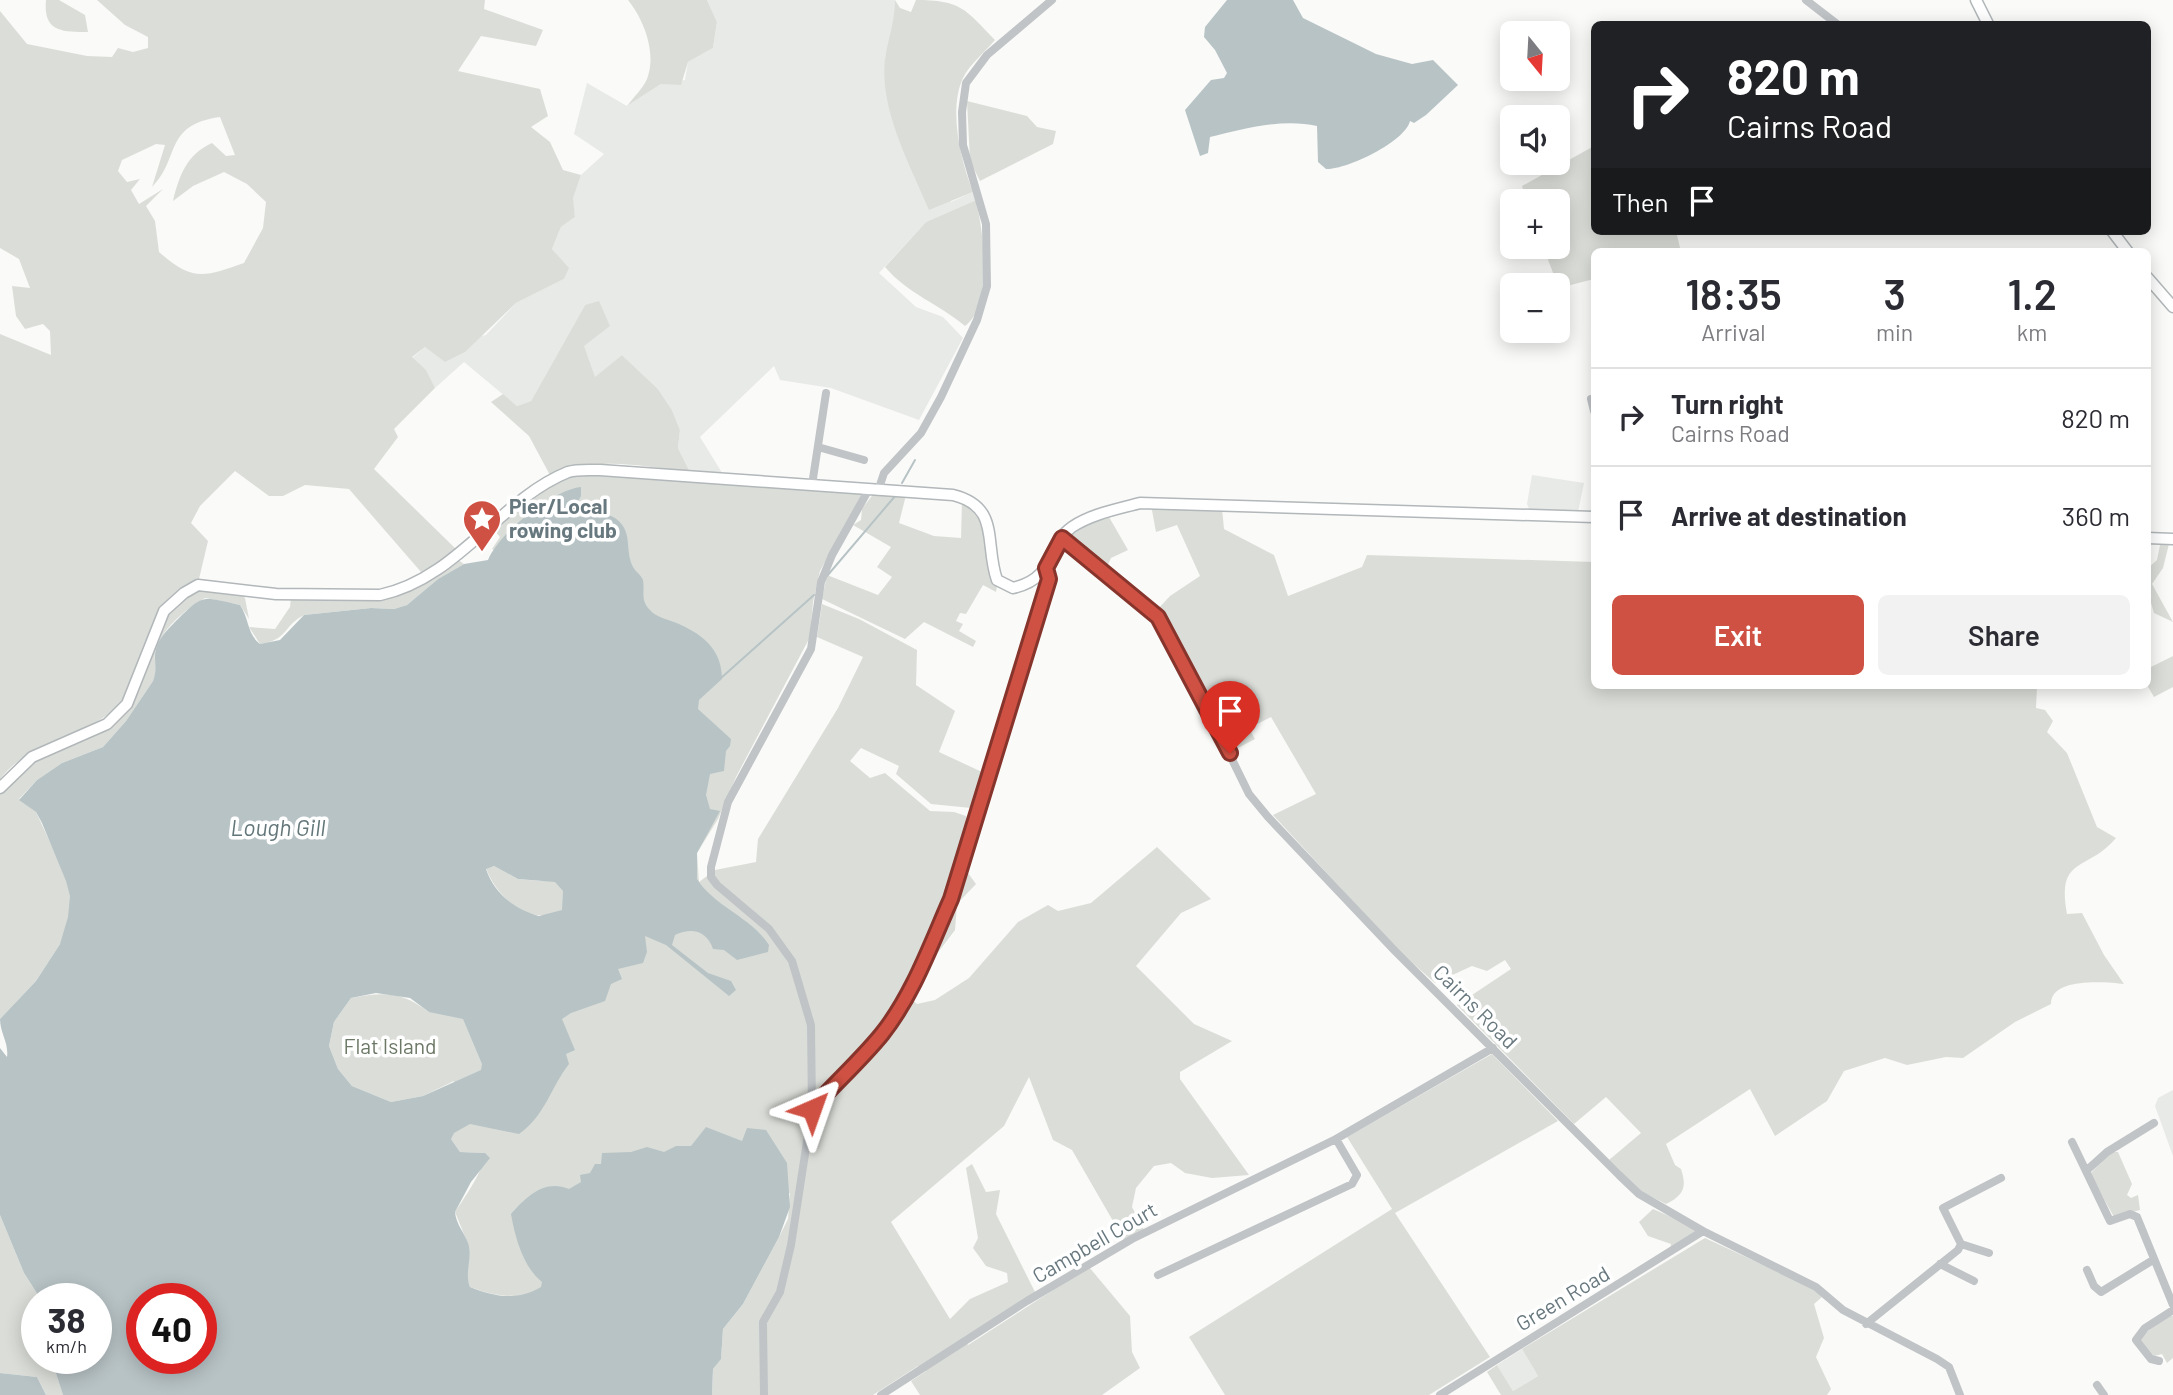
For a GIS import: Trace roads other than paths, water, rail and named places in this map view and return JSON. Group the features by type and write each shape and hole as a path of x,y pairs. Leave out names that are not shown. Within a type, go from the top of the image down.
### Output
{"main road":[{"path":"1976,0 1987,21"},
{"path":"2151,282 2173,307"},
{"path":"0,788 32,757 107,724 127,704 164,611 198,585 276,594 380,596 396,592 466,550 529,495 569,471 600,470 953,495 978,505 989,530 994,572 997,580 1005,586 1025,585 1046,568 1062,538 1071,528 1091,518 1154,502 1591,517"},
{"path":"2151,538 2173,539"}],"street":[{"path":"764,1395 763,1322 780,1292 791,1245 812,1109 811,1025 793,961 769,929 717,885 711,877 711,867 728,802 811,649 821,582 832,555 884,474 920,433 941,397 977,320 987,286 986,224 963,145 961,112 966,83 987,55 1052,0"},
{"path":"1806,0 1833,21"},
{"path":"812,485 826,393"},
{"path":"818,447 864,460"},
{"name":"Cairns Road","path":"1062,538 1158,617 1250,794 1397,953 1639,1194 1703,1231 1816,1287 1843,1310 1866,1324 1949,1367 1960,1395"},
{"path":"812,1109 882,1034 914,981 951,899 1049,579 1046,568"},
{"name":"Campbell Court","path":"881,1395 1027,1301 1132,1239 1336,1139 1493,1048"},
{"path":"2086,1171 2124,1140 2154,1123"},
{"path":"1158,1275 1352,1184 1357,1175 1336,1139"},
{"path":"2072,1142 2110,1221 2130,1214 2137,1217 2173,1308 2145,1328 2136,1340 2151,1359 2159,1361"},
{"path":"1989,1253 1961,1244 1943,1208 2001,1178"},
{"name":"Green Road","path":"1440,1395 1703,1231"},
{"path":"1866,1324 1961,1244"},
{"path":"2087,1270 2094,1286 2102,1292 2153,1260"},
{"path":"1940,1264 1974,1281"},
{"path":"2097,1385 2104,1395"}],"water":[{"path":"1227,0 1293,0 1303,18 1376,54 1412,64 1433,60 1458,85 1426,115 1414,123 1410,121 1398,138 1347,165 1326,169 1318,162 1317,126 1290,123 1263,125 1210,137 1208,153 1200,156 1185,110 1211,80 1224,78 1227,73 1215,50 1204,37 1205,27"},
{"name":"Lough Gill","path":"581,487 581,496 572,512 574,516 604,514 621,523 627,535 630,561 643,580 647,606 658,616 684,626 701,637 714,650 722,679 699,700 698,709 731,739 726,751 724,771 710,774 706,795 710,809 720,811 697,853 697,879 713,897 753,927 769,945 768,952 737,960 724,950 713,949 707,938 698,932 687,931 675,935 672,945 708,973 731,981 736,990 729,996 666,945 645,936 647,952 643,963 618,969 622,979 611,984 605,1001 562,1019 575,1050 566,1054 569,1064 542,1110 528,1127 519,1134 470,1124 454,1133 451,1139 460,1152 485,1153 490,1158 471,1182 455,1212 469,1248 470,1287 497,1295 523,1294 541,1287 542,1282 525,1260 511,1214 537,1191 552,1186 569,1189 581,1182 580,1175 590,1173 595,1164 601,1164 602,1153 631,1152 647,1147 664,1152 676,1146 691,1146 706,1127 742,1141 747,1128 766,1130 787,1163 790,1207 779,1237 743,1304 723,1329 721,1359 713,1369 712,1395 63,1395 56,1374 112,1374 112,1283 30,1283 0,1215 0,1048 7,1057 7,1052 0,1019 36,981 60,944 68,917 70,896 42,823 36,812 19,800 37,780 62,763 103,747 126,721 153,681 155,653 161,638 197,602 209,599 240,605 253,636 260,644 280,640 304,615 371,608 394,609 407,605 438,579 464,564 488,560 494,549 515,526 556,496","holes":["494,866 518,879 555,882 563,891 562,910 539,916 521,909 500,893 486,869","376,993 410,998 429,1012 463,1019 482,1064 481,1070 423,1096 391,1102 352,1086 338,1069 329,1046 334,1022 351,998"]},
{"path":"0,1373 37,1377 46,1395 0,1395"}],"waterway":[{"path":"902,483 915,460"},
{"path":"827,576 896,495"},
{"path":"721,678 814,595"}],"place":[{"name":"Pier/Local rowing club","path":"482,553"}],"park label":[{"name":"Flat Island","path":"390,1047"}]}
